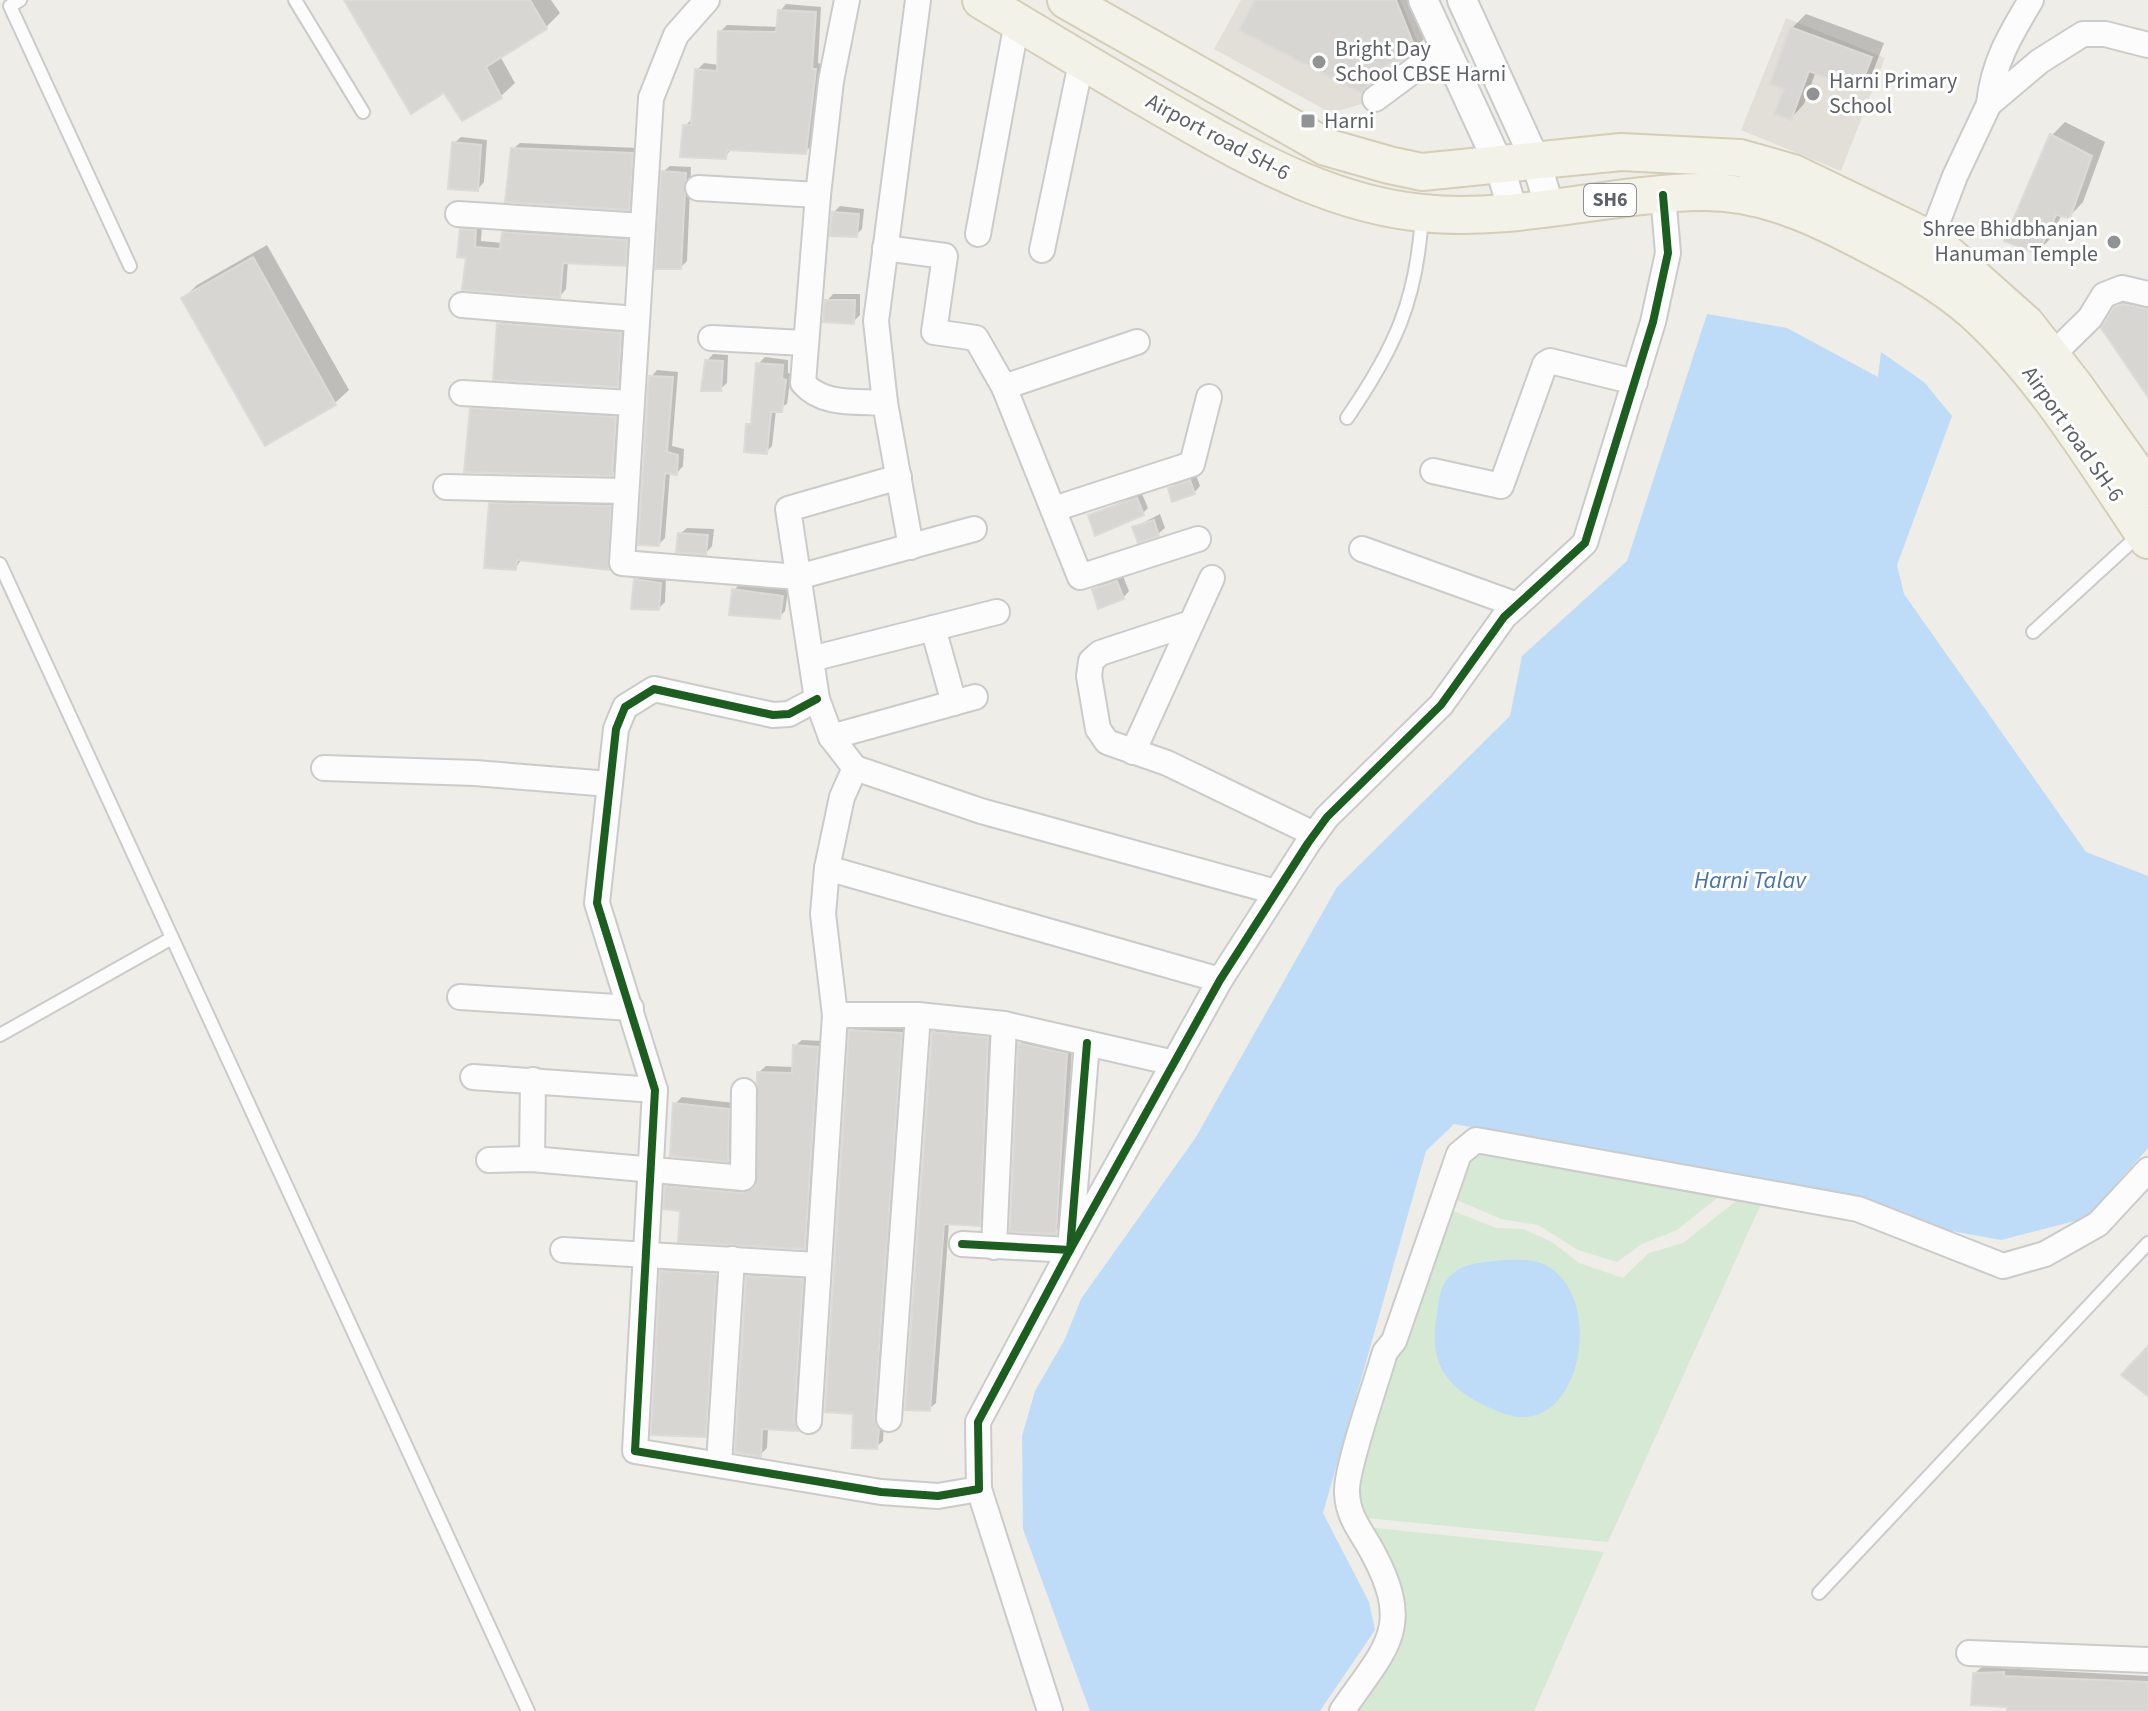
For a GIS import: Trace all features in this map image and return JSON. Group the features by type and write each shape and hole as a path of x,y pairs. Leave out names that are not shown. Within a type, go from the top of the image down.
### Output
{"main road":[{"name":"Airport road SH-6","path":"981,0 1081,63 1261,164 1356,199 1423,213 1513,212 1704,192 1753,197 1809,214 1917,273 1972,310 2042,365 2145,536"},
{"name":"SH6","path":"1066,0 1326,147 1422,172 1500,167 1621,152 1740,158 1783,164 1932,240 2026,324 2042,365 2142,473"},
{"path":"1261,164 1284,124"}],"street":[{"path":"707,0 676,35 651,98 624,491 622,563 798,577 974,529"},
{"path":"847,0 831,81 804,343 803,383 813,395 827,400 885,403"},
{"path":"911,547 885,403 876,321 918,0"},
{"path":"1423,0 1500,167 1513,212"},
{"path":"1462,0 1536,162 1550,208"},
{"path":"1917,273 1955,176 1989,104 1991,78 2001,49 2031,0"},
{"path":"978,234 1017,22"},
{"path":"1989,104 2040,61 2083,34 2105,34 2148,45"},
{"path":"1375,99 1445,47"},
{"path":"1042,250 1081,63"},
{"path":"698,188 818,195"},
{"path":"1050,1711 979,1489 978,1422 1220,980 1314,834 1441,705 1492,631 1585,543 1635,382 1668,253 1663,195"},
{"path":"458,214 643,226"},
{"path":"885,248 945,256 934,332 976,338 1004,387 1080,577 1198,539"},
{"path":"2042,365 2090,318 2104,295 2122,288 2148,294"},
{"path":"462,305 637,319"},
{"path":"711,338 804,343"},
{"path":"1004,387 1137,342"},
{"path":"1433,471 1484,485 1501,486 1545,364 1550,361 1635,382"},
{"path":"462,393 631,403"},
{"path":"1054,509 1160,482 1192,464 1209,397"},
{"path":"899,477 788,509 817,699 831,737 855,768 981,811 1276,892"},
{"path":"446,487 624,491"},
{"path":"1362,549 1517,605"},
{"path":"1133,752 1212,578"},
{"path":"811,659 997,612"},
{"path":"1191,623 1100,653 1091,661 1089,676 1098,729 1107,742 1167,763 1314,834"},
{"path":"831,737 964,700 933,628"},
{"path":"817,699 789,714 773,715 654,689 625,707 616,729 597,903 655,1090 635,1451 881,1492 938,1496 979,1489"},
{"path":"324,768 475,773 609,784"},
{"path":"809,1421 835,1015 823,914 827,868 842,797 855,768"},
{"path":"827,868 1220,980"},
{"path":"460,997 631,1008"},
{"path":"835,1015 918,1015 1004,1024 1174,1063"},
{"path":"889,1419 918,1015"},
{"path":"994,1247 1004,1024"},
{"path":"1070,1250 1087,1043"},
{"path":"473,1077 655,1090"},
{"path":"532,1159 533,1080"},
{"path":"489,1160 532,1159 743,1178 744,1091"},
{"path":"1342,1711 1389,1642 1395,1608 1374,1555 1349,1514 1346,1489 1385,1352 1394,1341 1459,1154 1476,1140 1858,1209 2003,1266 2045,1254 2098,1224 2148,1170"},
{"path":"962,1244 1070,1250"},
{"path":"563,1250 817,1265"},
{"path":"719,1464 732,1259"},
{"path":"1969,1653 2148,1660"}],"lane":[{"path":"20,0 10,6 130,266"},
{"path":"295,0 363,112"},
{"path":"1347,418 1399,331 1415,283 1423,213"},
{"path":"2033,632 2145,536"},
{"path":"0,564 528,1711"},
{"path":"0,1035 172,938"},
{"path":"1819,1593 2148,1243"}],"shaded area":[{"name":"Bright Day School CBSE Harni","path":"1241,0 1400,0 1421,51 1380,73 1365,103 1331,113 1214,49"},
{"name":"Harni Primary School","path":"1786,18 1885,58 1841,171 1741,130"}],"green space":[{"path":"1474,1152 1722,1194 1677,1230 1642,1244 1617,1262 1578,1250 1538,1225 1501,1219 1450,1197"},
{"path":"1736,1201 1761,1204 1608,1542 1357,1517 1353,1497 1446,1208 1496,1228 1523,1229 1552,1242 1579,1263 1623,1278 1649,1253 1683,1243"},
{"path":"1366,1527 1604,1552 1534,1711 1352,1711 1397,1644"}],"water":[{"name":"Harni Talav","path":"1707,314 1787,328 1878,377 1881,352 1924,382 1952,416 1897,565 1904,594 2086,852 2148,876 2148,1148 2086,1218 2001,1240 1886,1219 1855,1195 1454,1124 1426,1151 1323,1513 1369,1602 1375,1630 1320,1711 1090,1711 1023,1529 1022,1436 1035,1391 1065,1339 1081,1299 1196,1137 1337,887 1510,716 1522,656 1627,561"},
{"path":"1503,1260 1534,1261 1557,1273 1571,1293 1579,1319 1579,1346 1573,1373 1561,1396 1544,1412 1521,1417 1490,1408 1458,1388 1441,1367 1435,1341 1442,1287 1448,1279 1467,1266"}],"building":[{"path":"344,0 530,0 547,29 486,67 502,98 462,121 444,93 411,114"},
{"name":"Bright Day School CBSE Harni","path":"1255,0 1396,0 1416,50 1378,70 1361,93 1239,30"},
{"path":"778,10 816,12 812,69 816,69 806,154 727,150 726,159 680,157 683,125 691,125 695,69 717,71 718,31 776,32"},
{"path":"1790,27 1872,57 1859,90 1809,71 1791,120 1774,114 1784,89 1770,84"},
{"path":"2050,134 2092,156 2070,218 2056,215 2038,254 2004,241"},
{"path":"452,142 481,145 478,191 448,189"},
{"path":"511,148 633,153 629,210 505,202"},
{"path":"661,171 686,173 681,269 655,269"},
{"path":"832,212 859,214 857,237 830,236"},
{"path":"460,229 476,230 475,247 500,249 502,232 627,240 626,266 563,263 560,298 462,290 466,258 457,257"},
{"path":"253,257 336,405 265,446 181,298"},
{"path":"825,300 855,300 854,324 823,322"},
{"path":"2123,304 2148,309 2148,397 2101,328 2114,307"},
{"path":"497,323 621,333 618,387 493,380"},
{"path":"705,360 723,361 721,391 701,391"},
{"path":"756,363 783,365 782,379 786,380 782,412 771,412 767,454 744,452 746,424 751,424"},
{"path":"649,376 673,377 667,452 678,455 677,475 665,473 659,546 638,545"},
{"path":"470,408 616,417 612,476 464,472"},
{"path":"1190,480 1195,494 1172,502 1168,488"},
{"path":"1137,498 1144,515 1095,536 1088,515"},
{"path":"489,503 611,506 609,570 517,560 516,570 484,568"},
{"path":"1154,520 1159,536 1138,543 1132,527"},
{"path":"678,533 708,535 706,555 676,552"},
{"path":"634,579 661,583 659,610 631,609"},
{"path":"1117,581 1124,599 1098,609 1092,589"},
{"path":"732,589 783,596 780,619 729,615"},
{"path":"849,1030 902,1033 874,1418 879,1430 877,1449 852,1448 853,1414 825,1412"},
{"path":"932,1032 988,1037 980,1226 944,1224 930,1411 905,1410"},
{"path":"1018,1043 1067,1054 1056,1234 1010,1232"},
{"path":"793,1045 818,1047 805,1249 678,1242 680,1211 663,1209 665,1186 742,1193 755,1187 757,1072 792,1073"},
{"path":"673,1103 729,1109 728,1162 670,1156"},
{"path":"660,1271 716,1274 706,1437 651,1435"},
{"path":"746,1276 803,1279 794,1420 798,1431 762,1429 761,1457 735,1452"},
{"path":"2148,1346 2148,1396 2121,1375"},
{"path":"2004,1672 2004,1676 2148,1682 2148,1711 2007,1711 2007,1707 1971,1705 1973,1673"}],"cycle path":[{"path":"962,1244 1070,1250 1220,980 1308,843 1327,817 1441,705 1504,617 1585,543 1653,322 1668,253 1663,195"},
{"path":"817,699 789,714 773,715 654,689 625,707 616,729 597,903 655,1090 635,1451 881,1492 938,1496 979,1489 978,1422 1070,1250 1087,1043"}],"place":[{"name":"Bright Day School CBSE Harni","path":"1319,62"},
{"name":"Harni Primary School","path":"1813,94"},
{"name":"Harni","path":"1308,121"},
{"name":"Shree Bhidbhanjan Hanuman Temple","path":"2114,242"}]}
